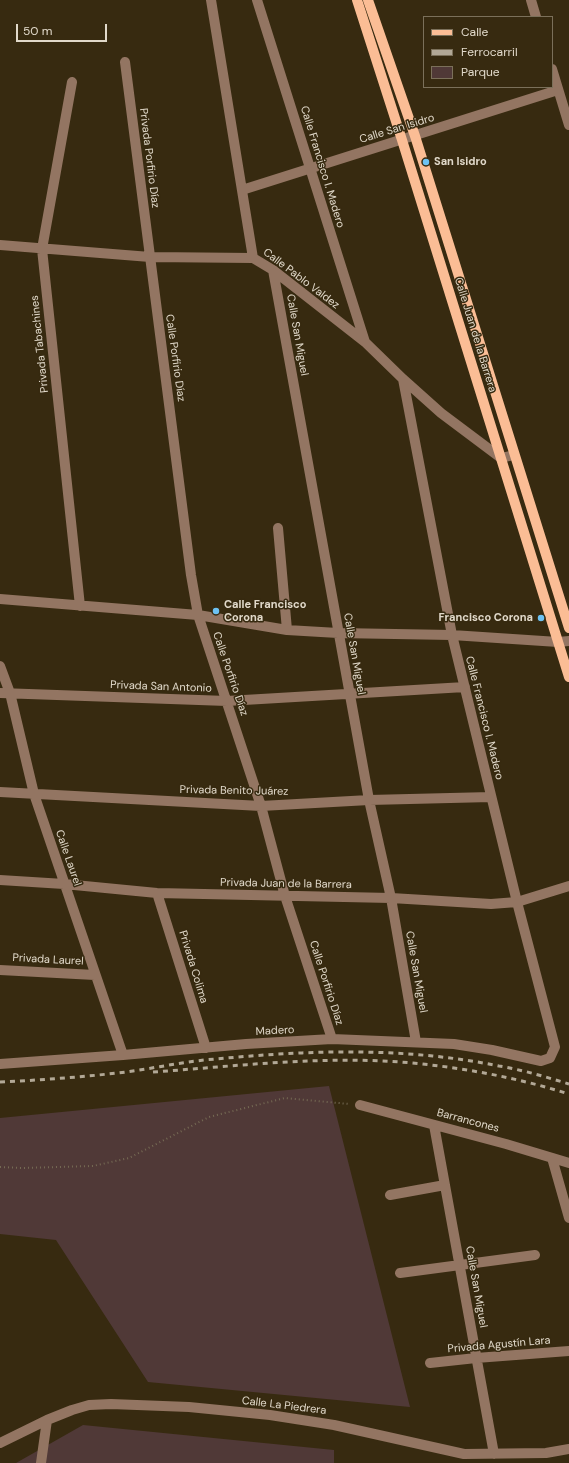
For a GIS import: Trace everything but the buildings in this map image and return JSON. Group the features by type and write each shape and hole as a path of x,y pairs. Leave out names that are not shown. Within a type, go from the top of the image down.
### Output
{"main road":[{"name":"Calle Juan de la Barrera","path":"357,0 569,677"},
{"name":"Calle Juan de la Barrera","path":"368,0 415,136 569,628"}],"street":[{"path":"211,0 253,258"},
{"name":"Calle Francisco I. Madero","path":"257,0 364,342"},
{"path":"531,0 536,16"},
{"name":"Privada Porfirio Díaz","path":"125,62 150,258"},
{"path":"553,72 569,125"},
{"name":"Privada Tabachines","path":"72,82 42,249 80,606"},
{"name":"Calle San Isidro","path":"242,190 558,90"},
{"name":"Calle Pablo Valdez","path":"0,245 150,258 253,258 273,270 364,342 403,380 441,413 501,458"},
{"name":"Calle Porfirio Díaz","path":"150,258 198,615 261,806 285,896 332,1040"},
{"name":"Calle San Miguel","path":"273,270 349,694 369,800 391,898 416,1042"},
{"name":"Calle Francisco I. Madero","path":"403,380 452,635 517,902 555,1047 550,1058"},
{"path":"501,458 514,455"},
{"path":"278,528 287,630"},
{"path":"0,599 198,615 287,630 338,633 452,635 558,642 569,641"},
{"name":"Calle Laurel","path":"0,666 5,693 34,794 123,1055"},
{"name":"Privada San Antonio","path":"5,693 227,701 465,687"},
{"name":"Privada Benito Juárez","path":"0,792 261,806 369,800 491,797"},
{"name":"Privada Juan de la Barrera","path":"0,880 64,884 158,893 391,898 491,904 517,902 569,886"},
{"name":"Privada Colima","path":"158,893 206,1048"},
{"name":"Privada Laurel","path":"0,970 95,975"},
{"name":"Madero","path":"0,1064 332,1040 454,1044 492,1050 541,1061 550,1058"},
{"name":"Barrancones","path":"360,1104 569,1163"},
{"name":"Calle San Miguel","path":"434,1124 494,1454"},
{"path":"552,1158 569,1218"},
{"path":"390,1195 445,1185"},
{"path":"400,1273 535,1255"},
{"name":"Privada Agustín Lara","path":"430,1363 569,1351"},
{"name":"Calle La Piedrera","path":"0,1442 72,1410 89,1405 111,1404 189,1407 270,1415 334,1425 464,1458 494,1454 546,1453 569,1450"},
{"path":"41,1463 47,1420"}],"path":[{"path":"0,1167 22,1168 93,1166 129,1158 209,1117 285,1098 360,1104"}],"green space":[{"path":"329,1086 410,1407 148,1382 56,1240 0,1234 0,1118"},
{"path":"83,1425 334,1450 334,1463 16,1463"}],"railway":[{"path":"0,1082 110,1074 194,1061 251,1056 322,1052 358,1052 393,1053 464,1060 517,1070 569,1084"},
{"path":"153,1072 282,1062 347,1060 380,1061 432,1065 472,1071 511,1078 569,1094"}],"place":[{"name":"San Isidro","path":"426,162"},
{"name":"Calle Francisco Corona","path":"216,611"},
{"name":"Francisco Corona","path":"541,618"}]}
